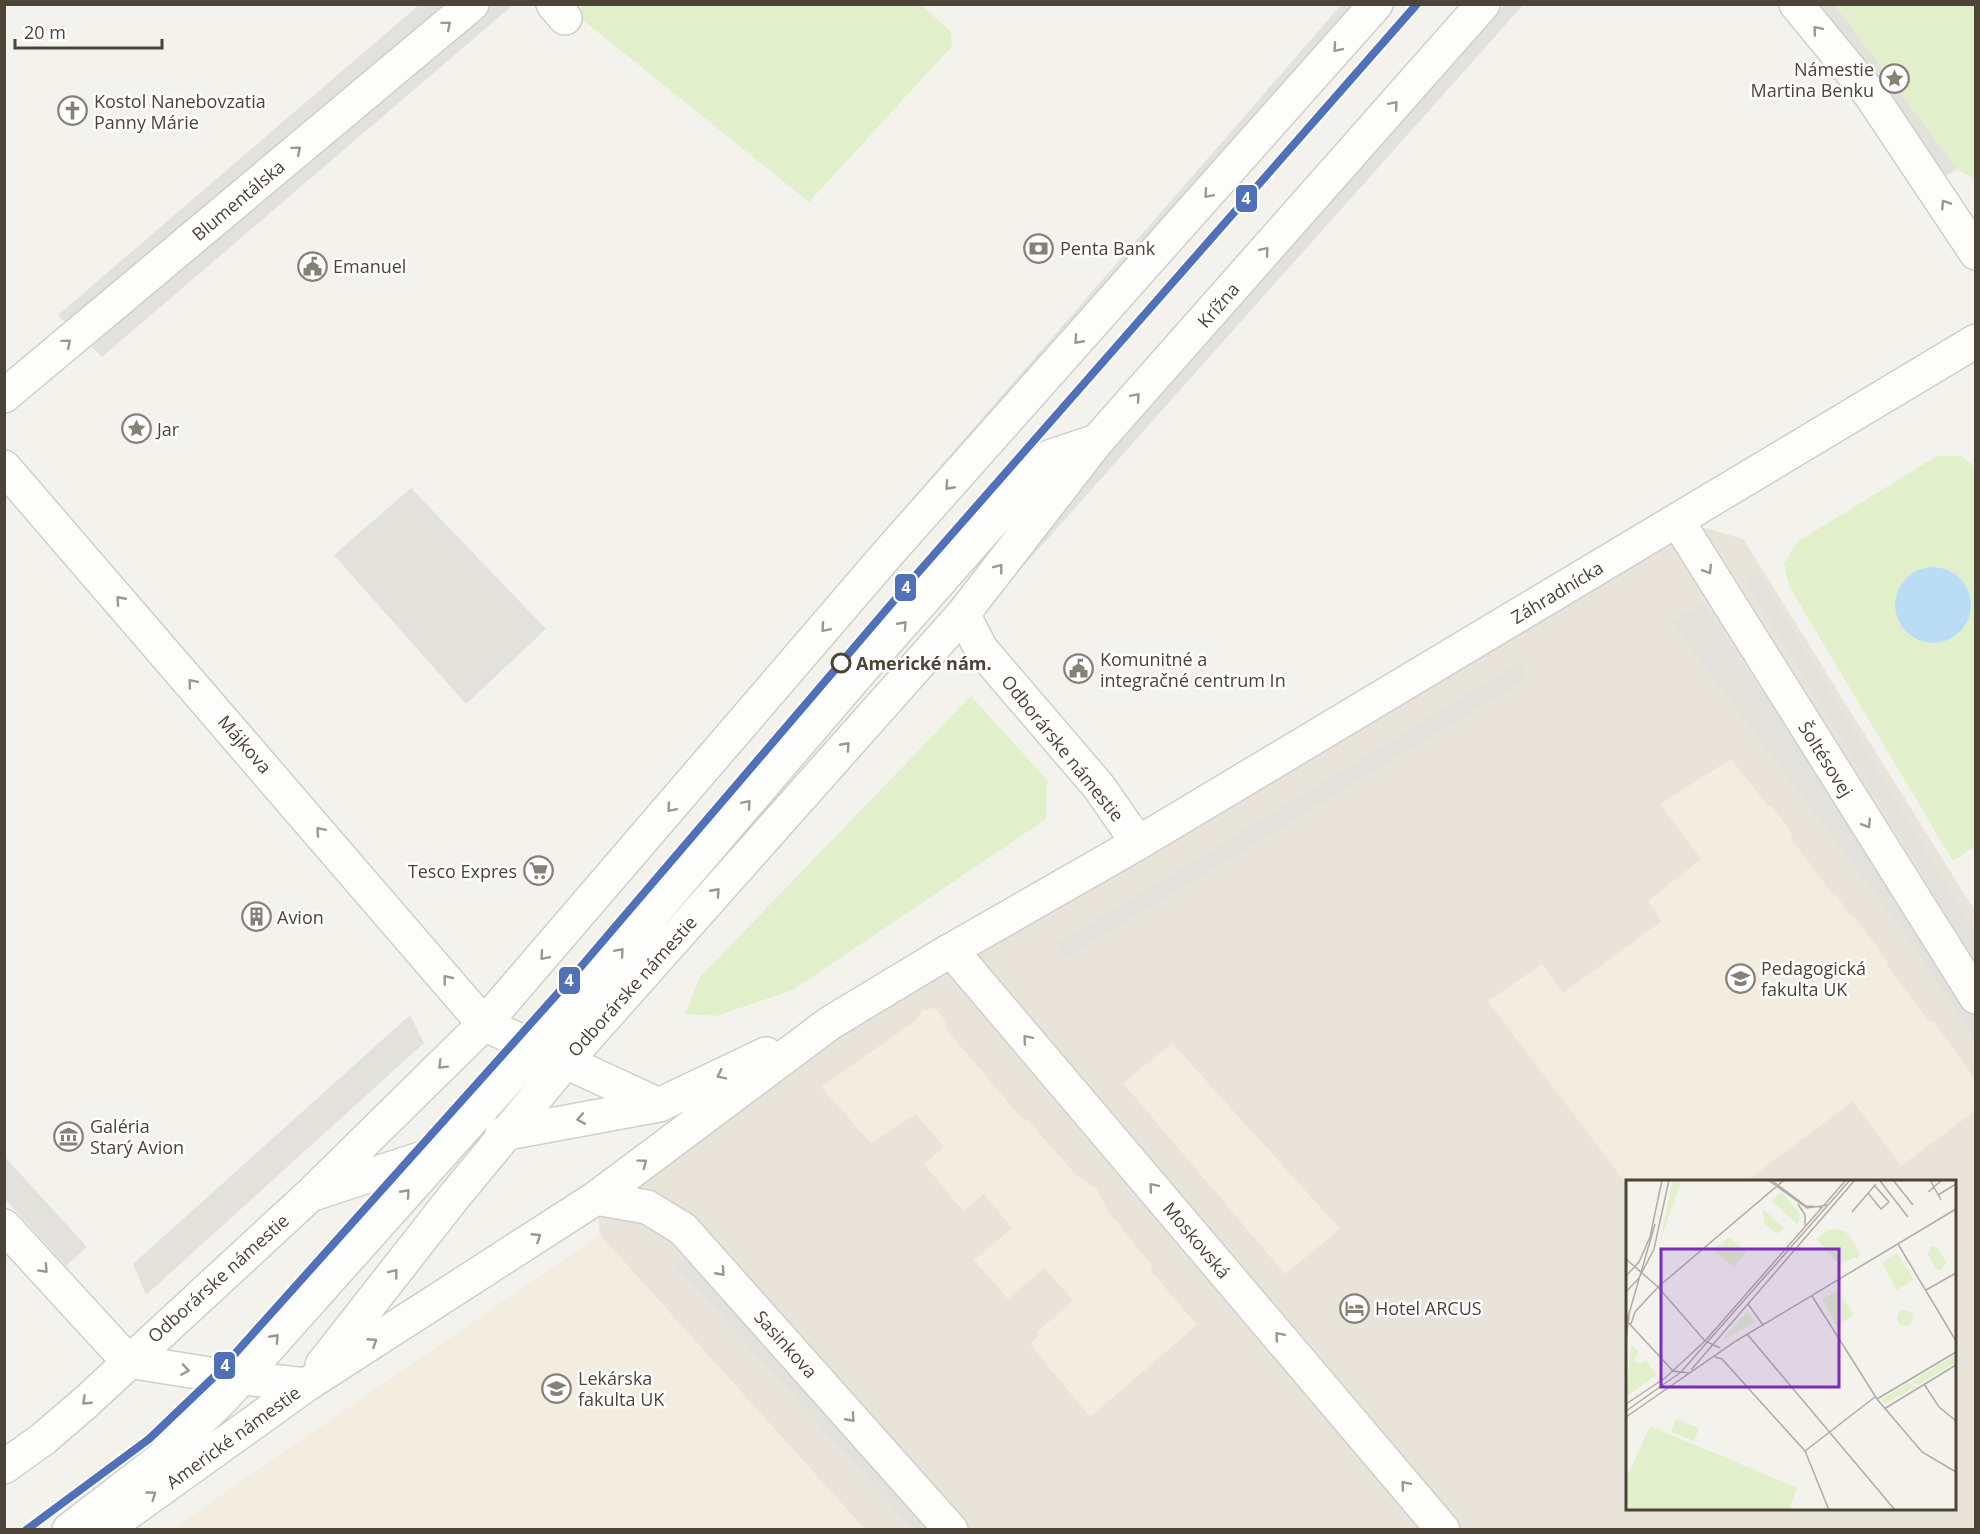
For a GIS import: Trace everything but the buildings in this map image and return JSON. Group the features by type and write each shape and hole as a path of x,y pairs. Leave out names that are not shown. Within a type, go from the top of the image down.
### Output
{"street":[{"name":"Blumentálska","path":"13,388 472,4"},
{"name":"Odborárske námestie","path":"128,1361 309,1196 484,1024 890,551 1376,4"},
{"name":"Krížna","path":"963,614 1098,441 1483,4"},
{"path":"1796,4 1870,94 1976,253"},
{"name":"Záhradnícka","path":"1138,843 1976,341"},
{"path":"69,1530 160,1459 224,1397 582,996 856,676 1049,458 1098,441"},
{"name":"Májkova","path":"4,467 484,1024"},
{"name":"Šoltésovej","path":"1677,520 1976,997"},
{"name":"Odborárske námestie","path":"963,614 981,649 1099,787 1138,843 951,950 831,1023 596,1198 306,1385 453,1198 566,1061 963,614"},
{"name":"Moskovská","path":"951,950 1443,1530"},
{"name":"Odborárske námestie","path":"309,1196 510,1131 659,1105 831,1023"},
{"name":"Odborárske námestie","path":"484,1024 514,1040 535,1047 659,1105"},
{"name":"Sasinkova","path":"596,1198 647,1207 682,1228 951,1530"},
{"path":"4,1226 128,1361 43,1439 4,1467"},
{"name":"Americké námestie","path":"128,1361 239,1378 306,1385"},
{"name":"Americké námestie","path":"104,1530 306,1385"}],"shaded area":[{"path":"419,5 443,5 69,326 58,315"},
{"path":"488,5 513,5 102,357 91,346"},
{"path":"1341,5 1362,5 917,519 905,507"},
{"path":"1504,5 1523,5 1010,581 1000,571"},
{"path":"1815,5 1835,5 1957,169 1942,178"},
{"path":"411,488 546,629 466,704 334,555"},
{"path":"1677,520 1743,539 1975,911 1975,1529 864,1529 600,1235 596,1198 830,1023"},
{"path":"1759,573 1975,933 1975,962 1747,582"},
{"path":"1703,604 1975,1009 1975,1040 1913,944 1671,621"},
{"path":"1519,663 1528,678 1066,958 1057,944"},
{"name":"Pedagogická fakulta UK","path":"1731,759 1769,807 1771,806 1793,835 1790,837 1834,896 1836,895 1850,915 1852,914 1888,963 1886,964 1930,1022 1933,1020 1975,1079 1975,1111 1901,1166 1853,1101 1747,1180 1626,1180 1626,1184 1488,1001 1542,964 1563,993 1662,921 1648,901 1701,859 1660,804"},
{"path":"935,1008 945,1020 946,1029 1024,1121 1027,1119 1075,1174 1097,1189 1108,1211 1153,1267 1150,1270 1197,1325 1090,1417 1030,1344 1039,1335 1037,1332 1073,1300 1044,1268 1008,1299 974,1260 1012,1228 984,1194 963,1211 924,1164 944,1147 916,1114 871,1143 821,1087 915,1021 923,1010"},
{"path":"410,1015 424,1043 146,1295 133,1264"},
{"path":"1172,1043 1340,1229 1285,1274 1123,1083"},
{"path":"5,1157 87,1247 66,1266 5,1199"},
{"name":"Lekárska fakulta UK","path":"600,1235 865,1529 174,1529 217,1498"},
{"path":"697,1258 938,1529 913,1529 675,1264"}],"green space":[{"path":"586,4 921,5 951,32 952,46 809,202 575,14"},
{"path":"1835,5 1975,5 1975,180 1957,169"},
{"path":"1937,456 1961,456 1975,467 1975,846 1953,861 1789,586 1784,564 1797,542","holes":["1937,567 1950,571 1961,579 1966,624 1959,631 1944,639 1927,642 1912,637 1902,627 1896,612 1896,597 1902,583 1916,572"]},
{"path":"971,696 1047,780 1046,819 793,990 716,1016 685,1014 700,977"}],"water":[{"path":"1933,567 1948,570 1960,578 1968,590 1971,605 1968,620 1960,632 1948,640 1933,643 1918,640 1906,632 1898,620 1895,605 1898,590 1906,578 1918,570"}],"transit line":[{"name":"4","path":"26,1530 149,1439 216,1375 567,983 916,575 1417,4"}],"place":[{"name":"Námestie Martina Benku","path":"1895,79"},
{"name":"Kostol Nanebovzatia Panny Márie","path":"73,111"},
{"name":"Penta Bank","path":"1039,248"},
{"name":"Emanuel","path":"312,266"},
{"name":"Jar","path":"136,429"},
{"name":"Americké nám.","path":"841,663"},
{"name":"Komunitné a integračné centrum In","path":"1079,669"},
{"name":"Tesco Expres","path":"538,871"},
{"name":"Avion","path":"256,917"},
{"name":"Pedagogická fakulta UK","path":"1740,978"},
{"name":"Galéria Starý Avion","path":"69,1136"},
{"name":"Hotel ARCUS","path":"1354,1308"},
{"name":"Lekárska fakulta UK","path":"557,1388"}]}
